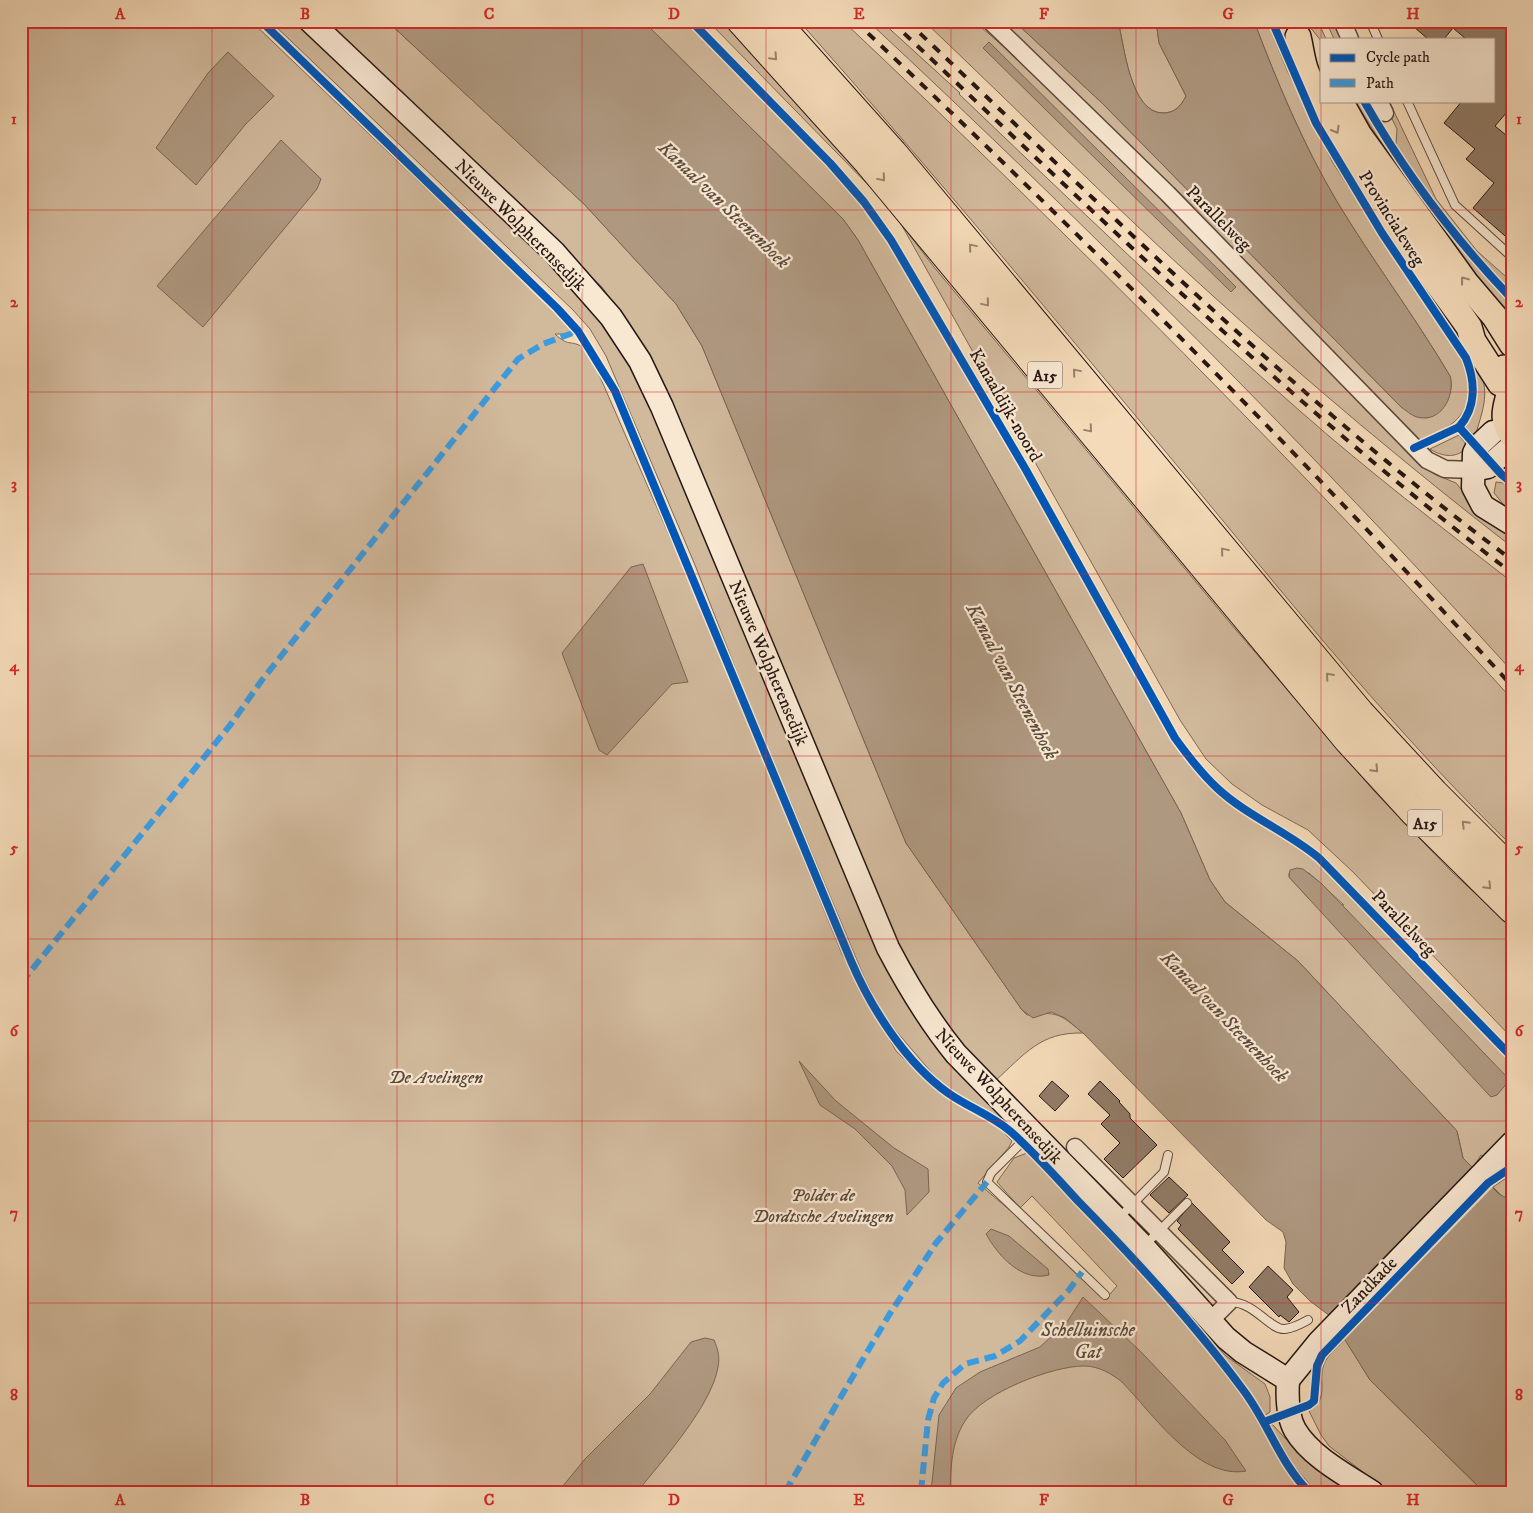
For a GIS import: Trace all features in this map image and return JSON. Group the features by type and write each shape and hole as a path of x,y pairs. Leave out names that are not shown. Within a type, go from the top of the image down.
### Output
{"highway":[{"name":"A15","path":"741,21 868,162 1348,740 1414,812 1512,909"},
{"name":"A15","path":"775,21 893,153 1360,713 1434,793 1512,871"}],"main road":[{"name":"Provincialeweg","path":"1295,29 1320,67"},
{"name":"Provincialeweg","path":"1295,29 1306,72 1320,101"},
{"name":"Provincialeweg","path":"1321,102 1367,183 1469,327 1473,341 1507,377"},
{"name":"Provincialeweg","path":"1341,102 1359,135 1466,283 1504,322 1512,344"},
{"path":"1507,377 1491,410 1507,444"}],"street":[{"name":"Nieuwe Wolpherensedijk","path":"310,21 554,252 611,317 640,361 662,407 888,948 909,989 934,1027 956,1054 1032,1132 1125,1212 1151,1239 1229,1302"},
{"name":"Parallelweg","path":"990,21 1168,194 1427,460 1445,469 1472,470"},
{"path":"1342,21 1350,38"},
{"path":"1507,444 1477,447 1472,470 1473,487 1483,506 1512,524"},
{"name":"Zandkade","path":"1288,1380 1319,1342 1512,1143"},
{"name":"Nieuwe Wolpherensedijk","path":"1075,1147 1125,1212"},
{"name":"Nieuwe Wolpherensedijk","path":"1151,1239 1210,1321 1243,1352 1288,1380"},
{"path":"1210,1321 1229,1302"},
{"path":"1288,1380 1289,1412 1295,1430 1322,1458 1372,1492"}],"lane":[{"path":"1370,21 1378,38"},
{"path":"1407,102 1455,205 1512,258"},
{"path":"1032,1132 991,1173 987,1182 1105,1295"},
{"path":"1125,1212 1164,1172 1168,1155"},
{"path":"1151,1239 1187,1203"},
{"path":"1229,1302 1236,1302 1251,1307 1278,1329 1284,1329 1308,1320"}],"green space":[{"name":"De Avelingen","path":"21,21 251,21 571,327 574,334 555,334 563,341 577,344 584,348 597,370 711,631 842,954 896,1051 936,1090 996,1125 1012,1141 978,1183 1041,1237 1105,1300 1117,1286 1032,1196 1020,1208 997,1182 1014,1158 1027,1153 1180,1314 1246,1402 1285,1469 1303,1492 21,1492"},
{"path":"270,21 299,21 568,279 620,346 658,417 879,951 1013,1128 998,1117 950,1090 937,1079 896,1031 881,1010 864,977 745,693 695,565 606,356 590,329 573,310"},
{"path":"326,21 387,21 584,204 676,304 702,346 906,843 1022,1010 1027,1015 1045,1013 1058,1015 1083,1033 1055,1036 1044,1041 1025,1054 995,1081 943,1024 911,974 642,344 602,287"},
{"path":"643,21 687,21 847,185 868,213 907,271 943,331 1168,731 1186,758 1213,789 1246,814 1296,844 1331,873 1512,1063 1512,1125 1485,1157 1481,1155 1473,1168 1463,1158 1457,1131 1298,961 1225,902 1210,880 1181,813 858,240 843,219","holes":["1289,873 1309,873 1344,905 1311,901 1289,877"]},
{"path":"708,21 731,21 878,195"},
{"path":"799,21 843,21 1100,269 1184,354 1350,525 1512,699 1512,846 1470,804 1351,674 1001,256"},
{"path":"868,21 881,21 960,93 1170,294 1300,411 1378,477 1512,582 1512,671 1356,503 1197,339 1116,258"},
{"path":"924,21 974,21 1018,59 1236,271 1426,467 1434,474 1456,483 1466,495 1512,533 1512,547 1360,424 1249,329 1139,228"},
{"path":"996,21 1014,21 1102,103 1401,407 1426,418 1438,411 1446,402 1451,389 1450,376 1336,200 1312,157 1281,90 1254,21 1267,21 1287,70 1333,163 1460,357 1468,380 1469,390 1464,410 1458,418 1449,426 1433,435 1417,441"},
{"path":"1118,21 1156,21 1159,43 1186,96 1180,106 1167,113 1163,113 1152,110 1143,102 1130,76"},
{"path":"1305,21 1318,21 1326,38 1320,40"},
{"path":"1326,21 1336,21 1344,38 1334,38"},
{"path":"1356,102 1361,102 1413,185 1444,228 1512,305 1512,317 1469,266 1391,157"},
{"path":"1389,102 1436,199 1477,251 1512,282 1512,294 1462,239 1417,178 1396,145 1397,129 1384,103"},
{"path":"901,224 934,267 1230,623 1374,791 1453,873 1512,927 1512,1038 1353,872 1308,830 1262,805 1232,784 1206,759 1180,720"},
{"path":"1389,230 1478,362 1485,392 1475,437 1466,427 1475,407 1477,389 1469,357 1386,232"},
{"path":"1459,435 1468,447 1459,454 1449,456 1430,449"},
{"path":"1496,482 1512,484 1512,515 1494,493"},
{"path":"1512,1174 1512,1201 1504,1198 1493,1187"},
{"path":"1210,1339 1226,1356 1265,1384 1270,1397 1270,1412 1264,1416 1245,1385 1217,1351"},
{"path":"1345,1339 1370,1380 1484,1492 1389,1492 1329,1446 1309,1411 1316,1406 1322,1394 1322,1374 1326,1360"},
{"path":"1272,1424 1297,1451 1356,1492 1316,1492 1293,1465 1271,1426"}],"water":[{"name":"Kanaal van Steenenhoek","path":"387,21 643,21 843,219 858,240 1181,813 1210,880 1225,902 1298,961 1457,1131 1463,1158 1499,1194 1512,1201 1512,1492 1484,1492 1370,1380 1330,1316 1310,1301 1293,1284 1284,1268 1286,1242 1283,1232 1266,1220 1083,1033 1065,1018 1051,1012 1033,1018 1022,1010 906,843 702,346 676,304 584,204"},
{"path":"1014,21 1118,21 1130,76 1136,90 1143,102 1152,110 1163,113 1171,112 1177,108 1186,96 1159,43 1156,21 1254,21 1291,112 1324,179 1450,376 1451,390 1442,410 1430,417 1420,418 1401,407 1102,103"},
{"path":"989,42 1236,287 1231,292 983,48"},
{"path":"228,52 274,96 245,125 196,185 156,148 208,73"},
{"path":"281,140 321,179 317,189 203,327 157,286"},
{"path":"643,564 688,682 672,684 607,755 599,750 562,653 631,567"},
{"path":"1303,869 1321,883 1506,1076 1508,1082 1497,1095 1491,1097 1488,1094 1289,877 1290,870"},
{"path":"799,1061 836,1101 894,1148 928,1169 929,1192 907,1215 905,1190 892,1166 855,1129 820,1105"},
{"path":"991,1229 1009,1236 1048,1269 1049,1275 1030,1275 1012,1266 991,1243 986,1234"},
{"name":"Schelluinsche Gat","path":"1083,1297 1142,1353 1225,1440 1246,1471 1228,1471 1211,1465 1194,1455 1177,1442 1122,1382 1105,1371 1095,1367 1084,1366 1070,1367 1037,1376 1002,1391 986,1401 974,1411 960,1429 954,1447 950,1492 931,1492 939,1415 956,1388 980,1372 1040,1347 1067,1322"},
{"path":"705,1338 714,1340 717,1347 719,1363 714,1382 685,1432 637,1492 558,1492 585,1459 650,1394 691,1342"}],"pier":[{"path":"1473,1168 1493,1187 1343,1341 1328,1318"}],"building":[{"path":"1407,21 1512,21 1512,106 1495,126 1512,140 1512,242 1473,208 1494,183 1466,159 1475,149 1444,123 1461,102 1496,102 1496,38 1465,38 1453,28 1445,38 1427,38"},
{"path":"1052,1081 1069,1096 1055,1111 1039,1096"},
{"path":"1100,1081 1120,1101 1130,1114 1130,1118 1157,1145 1123,1178 1104,1159 1120,1143 1101,1124 1110,1115 1088,1094"},
{"path":"1169,1177 1188,1195 1169,1213 1150,1195"},
{"path":"1192,1203 1230,1242 1222,1250 1244,1272 1232,1284 1178,1229 1181,1225 1177,1221"},
{"path":"1268,1266 1293,1290 1287,1297 1299,1312 1289,1322 1280,1315 1279,1317 1249,1287"}],"railway":[{"path":"855,21 1024,183 1190,347 1353,515 1512,686"},
{"path":"891,21 1118,235 1272,375 1350,443 1512,573"},
{"path":"907,21 1127,231 1277,367 1353,434 1512,560"}],"marked path":[{"path":"21,983 231,724 262,680 518,359 543,344 578,331"},
{"path":"785,1492 889,1315 936,1243 987,1182"},
{"path":"921,1492 928,1420 934,1398 943,1383 965,1364 995,1356 1020,1341 1069,1290 1082,1272"}],"cycle path":[{"path":"261,21 557,308 578,331 615,391 851,961 879,1016 904,1050 933,1081 948,1093 995,1120 1010,1131 1122,1246 1185,1317 1225,1366 1252,1403 1282,1456 1309,1492"},
{"name":"Kanaaldijk-noord","path":"691,21 830,163 864,202 891,240 1026,470 1175,738 1190,758 1211,782 1229,798 1319,858 1512,1057"},
{"path":"1272,21 1316,123 1382,233 1466,358 1469,367 1473,394 1465,419 1459,427 1414,448"},
{"path":"1365,102 1396,154 1432,204 1471,253 1512,299"},
{"path":"1459,427 1502,475 1507,479 1512,478"},
{"path":"1264,1422 1309,1405 1314,1401 1317,1366 1322,1355 1488,1183 1512,1167"}],"park label":[{"name":"Polder de Dordtsche Avelingen","path":"823,1205"}]}
